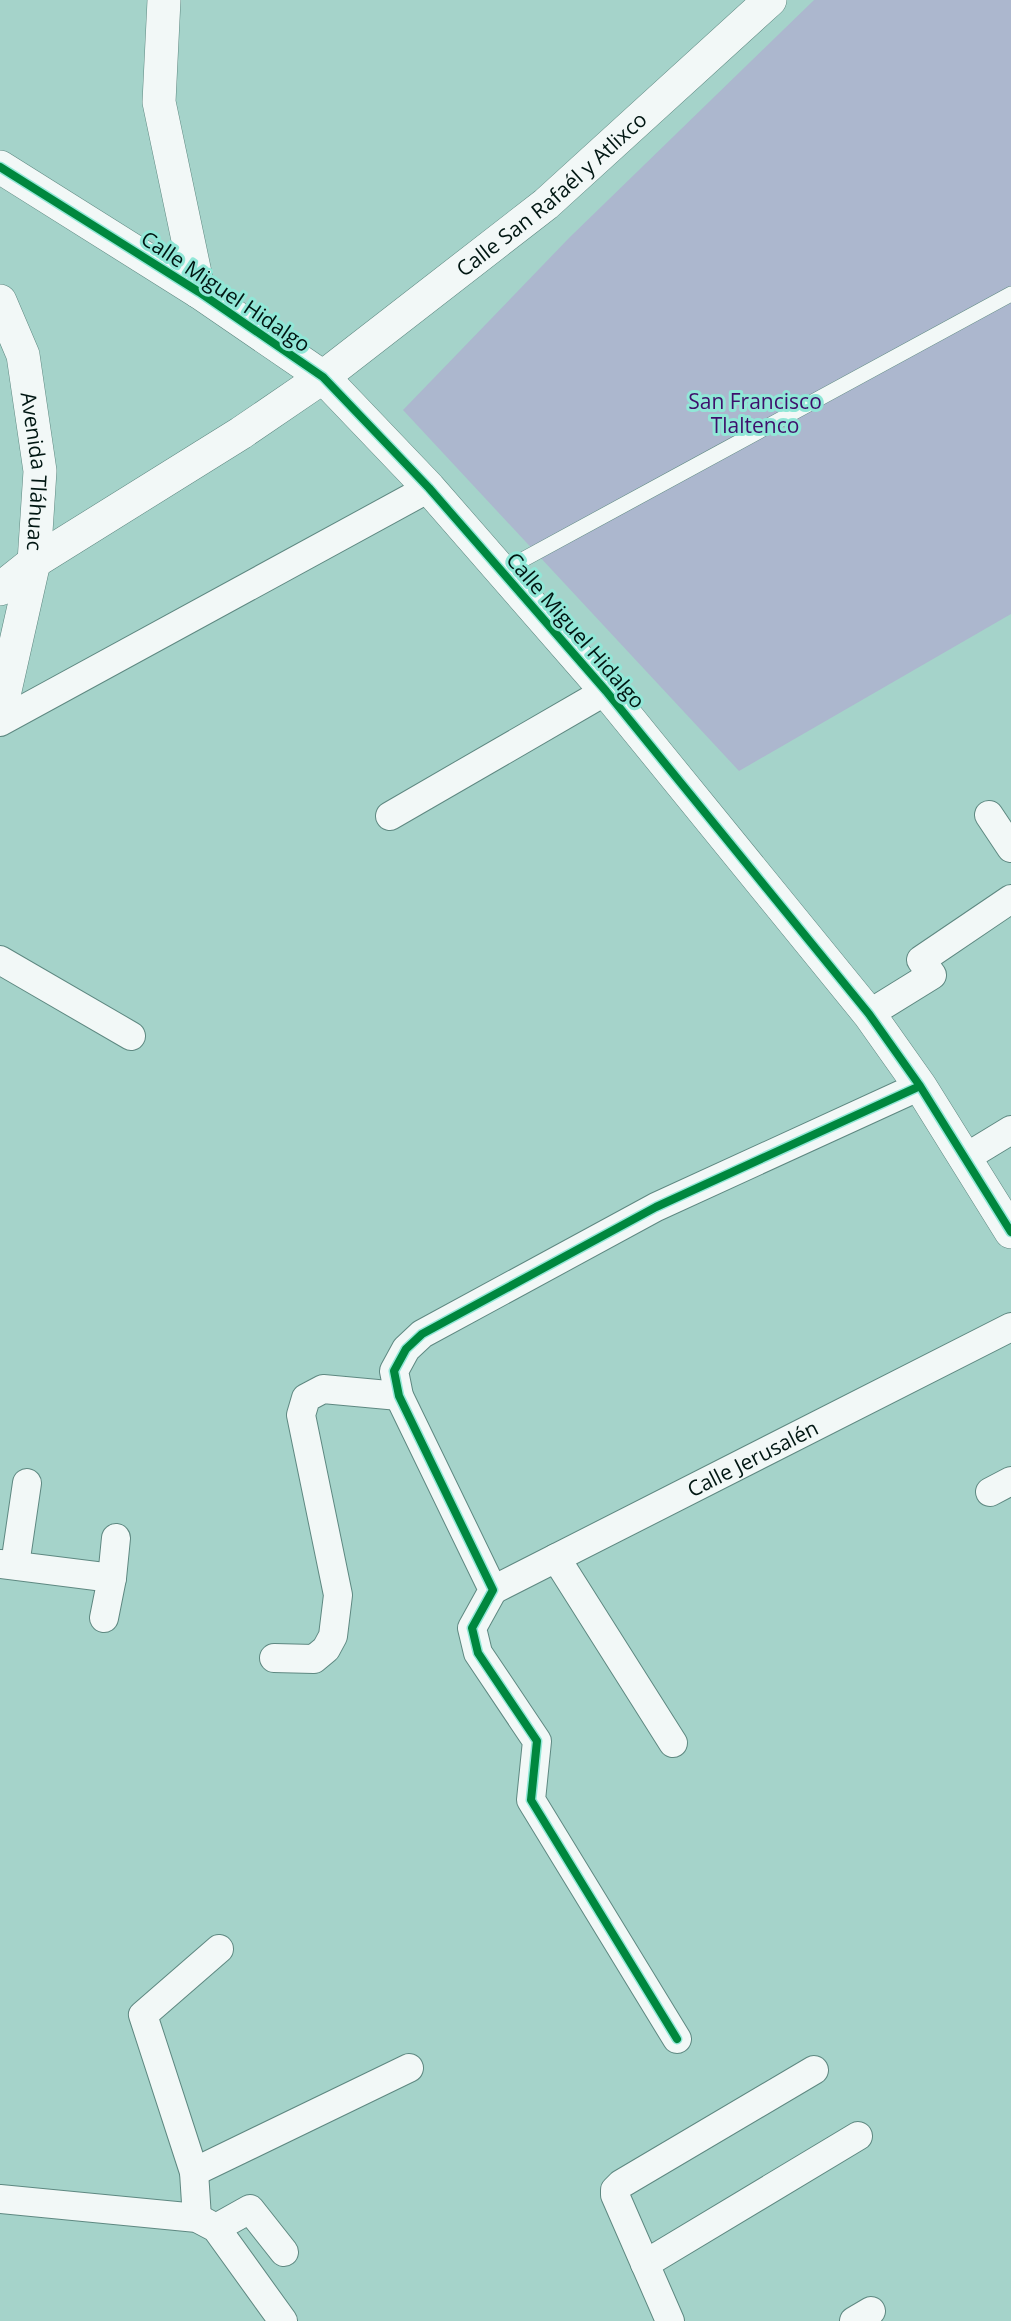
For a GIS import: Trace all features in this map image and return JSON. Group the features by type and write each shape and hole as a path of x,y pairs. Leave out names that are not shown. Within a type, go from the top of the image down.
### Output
{"street":[{"path":"164,0 159,102 199,292"},
{"name":"Calle San Rafaél y Atlixco","path":"0,589 34,562 241,433 322,377 546,204 770,0"},
{"name":"Calle Miguel Hidalgo","path":"0,167 199,292 322,377 429,488 606,691 869,1014 920,1086 1011,1232"},
{"name":"Avenida Tláhuac","path":"0,301 23,355 40,471 34,562 0,713"},
{"path":"0,722 429,488"},
{"path":"390,816 606,691"},
{"path":"990,814 1011,849"},
{"path":"869,1014 932,975 921,960 1011,899"},
{"path":"0,960 131,1036"},
{"path":"677,2038 531,1800 537,1742 478,1653 472,1628 493,1590 399,1396 394,1371 406,1349 422,1334 656,1207 920,1086"},
{"path":"965,1158 1011,1130"},
{"name":"Calle Jerusalén","path":"493,1590 1011,1327"},
{"path":"274,1658 314,1659 326,1649 333,1636 338,1594 301,1415 306,1398 323,1389 399,1396"},
{"path":"27,1483 8,1565 112,1578"},
{"path":"104,1618 112,1578 116,1538"},
{"path":"556,1558 674,1743"},
{"path":"219,1949 143,2015 194,2172 206,2223 283,2321"},
{"path":"194,2172 409,2068"},
{"path":"670,2321 615,2196 615,2190 621,2184 814,2070"},
{"path":"645,2264 858,2136"},
{"path":"0,2199 206,2223 250,2208 284,2252"}],"lane":[{"path":"502,571 1011,294"}],"green space":[{"name":"San Francisco Tlaltenco","path":"814,0 1011,0 1011,614 739,771 403,410 569,238"}],"cycle path":[{"path":"0,167 199,292 323,377 429,488 606,691 869,1014 920,1086 1011,1232"},
{"path":"677,2039 531,1800 537,1741 478,1653 472,1628 493,1590 399,1396 394,1371 406,1349 422,1334 656,1207 920,1086"}]}
